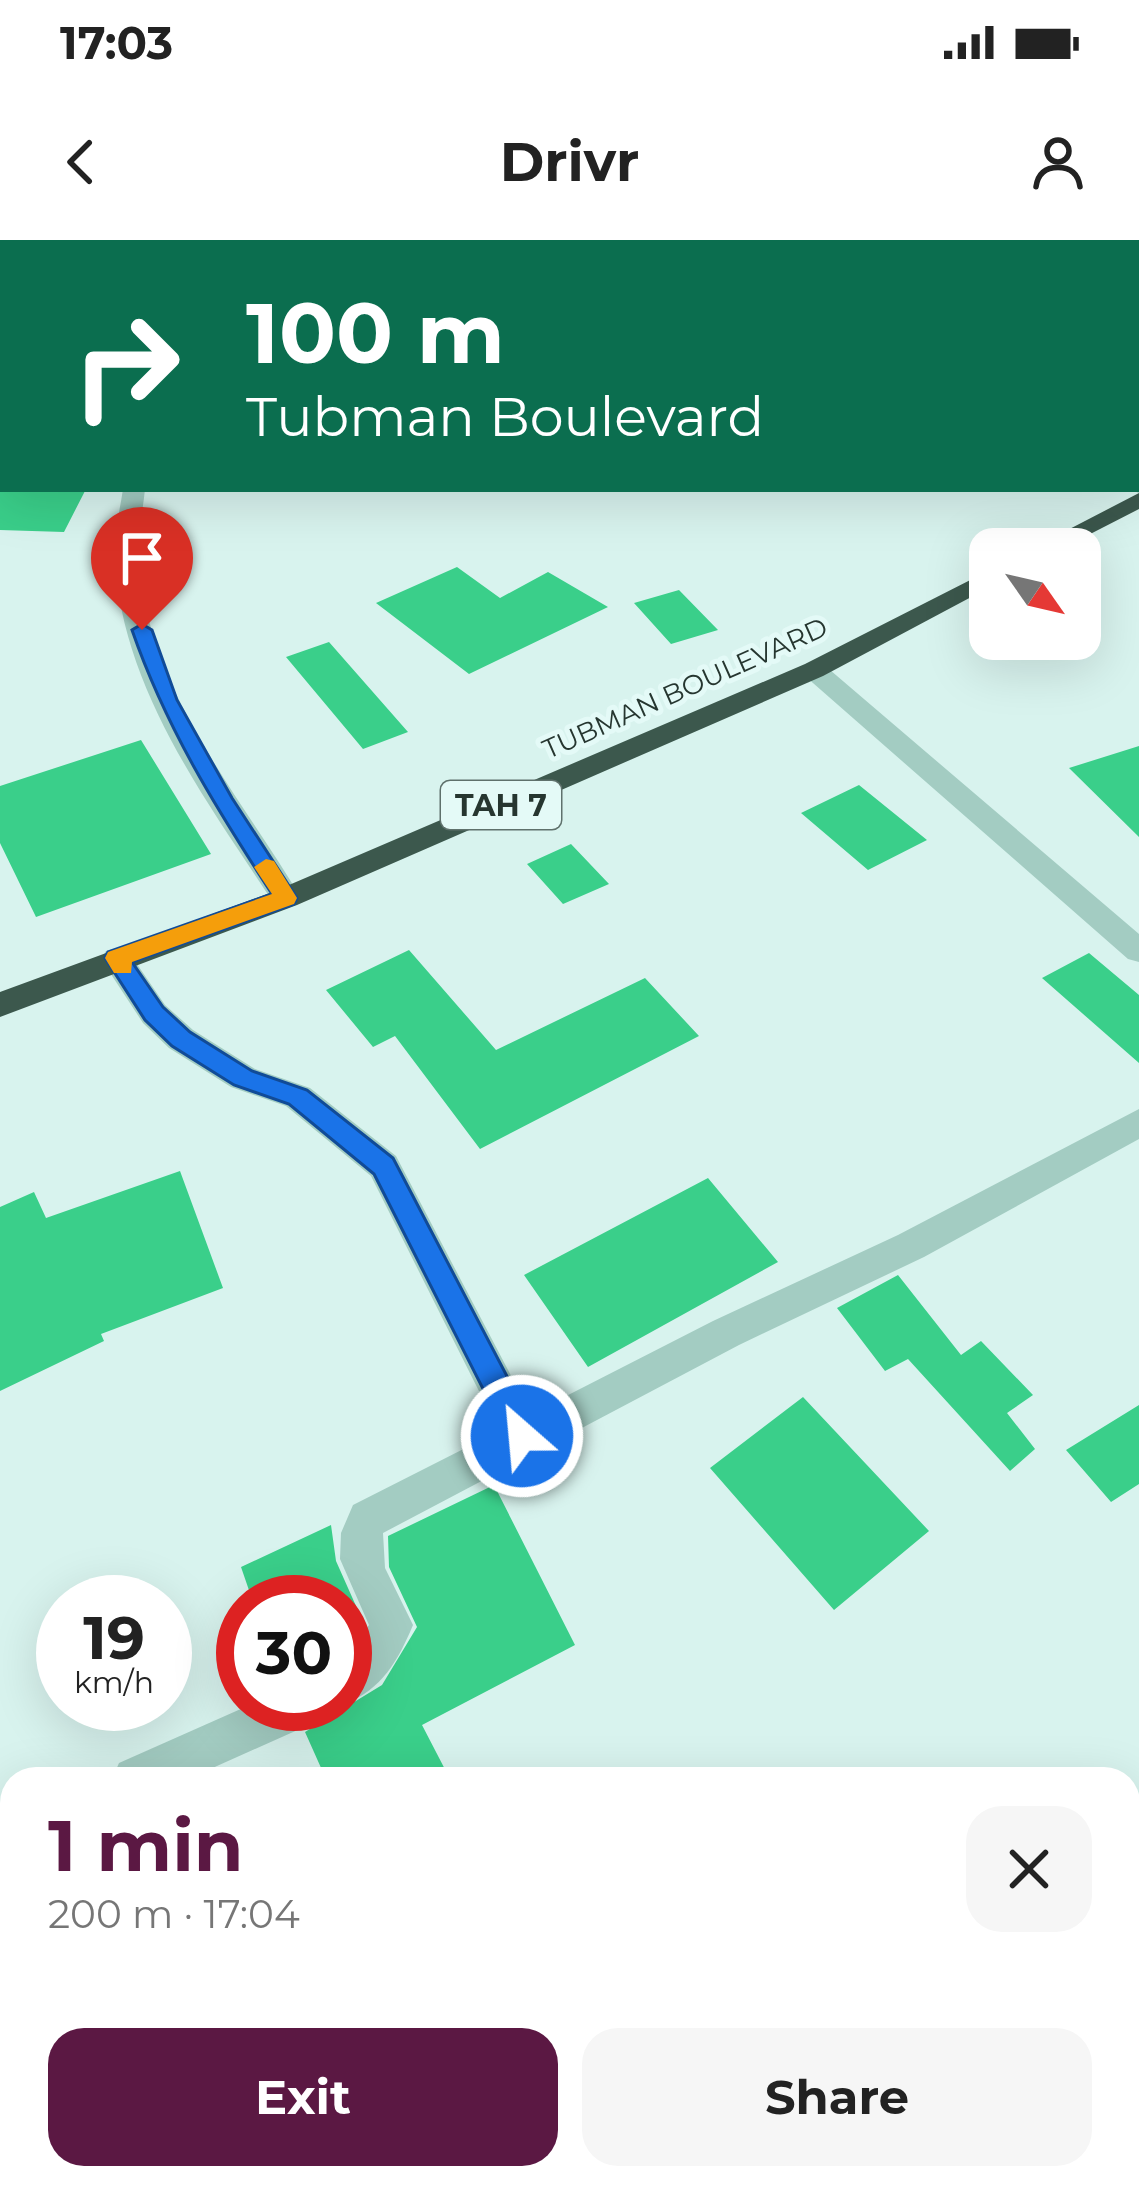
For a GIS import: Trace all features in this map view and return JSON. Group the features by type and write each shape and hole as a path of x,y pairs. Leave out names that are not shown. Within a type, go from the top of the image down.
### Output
{"highway":[{"path":"1084,528 1139,500"},
{"name":"TUBMAN BOULEVARD","path":"0,1005 286,898 814,670 969,588"}],"street":[{"path":"134,492 128,554 142,630 167,700 222,800 286,898"},
{"path":"814,670 1139,951"},
{"path":"117,958 154,1013 181,1039 243,1078 298,1097 384,1166 522,1436"},
{"path":"366,1575 356,1539 368,1519 522,1436 911,1246 1139,1123"},
{"path":"372,1588 391,1625 372,1658"},
{"path":"161,1767 243,1731"}],"building":[{"path":"0,492 84,492 64,532 0,530"},
{"path":"457,567 500,598 548,572 608,607 469,674 376,603"},
{"path":"679,590 718,630 671,644 634,603"},
{"path":"329,642 408,732 363,749 286,657"},
{"path":"141,740 211,854 36,917 0,843 0,786"},
{"path":"1139,746 1139,837 1069,768"},
{"path":"859,785 927,840 868,870 801,813"},
{"path":"571,844 609,884 563,904 527,864"},
{"path":"409,950 496,1050 645,978 699,1036 480,1149 395,1036 373,1047 326,990"},
{"path":"1089,953 1139,995 1139,1063 1042,978"},
{"path":"180,1171 223,1288 101,1334 104,1341 0,1391 0,1207 34,1192 46,1218"},
{"path":"708,1178 778,1262 588,1367 524,1275"},
{"path":"898,1275 961,1355 981,1341 1033,1395 1007,1413 1035,1449 1010,1471 908,1359 885,1371 837,1308"},
{"path":"803,1397 929,1531 834,1610 710,1468"},
{"path":"1139,1405 1139,1484 1111,1502 1066,1450"},
{"path":"494,1485 575,1645 422,1725 444,1767 321,1767 305,1732 372,1731 372,1691 382,1685 417,1627 389,1567 388,1536"},
{"path":"331,1525 342,1575 244,1575 241,1567"}],"slow traffic":[{"path":"122,967 117,958 286,898 266,867"}],"route":[{"path":"142,630 167,700 222,800 286,898 117,958 154,1013 181,1039 243,1078 298,1097 384,1166 522,1436"}]}
